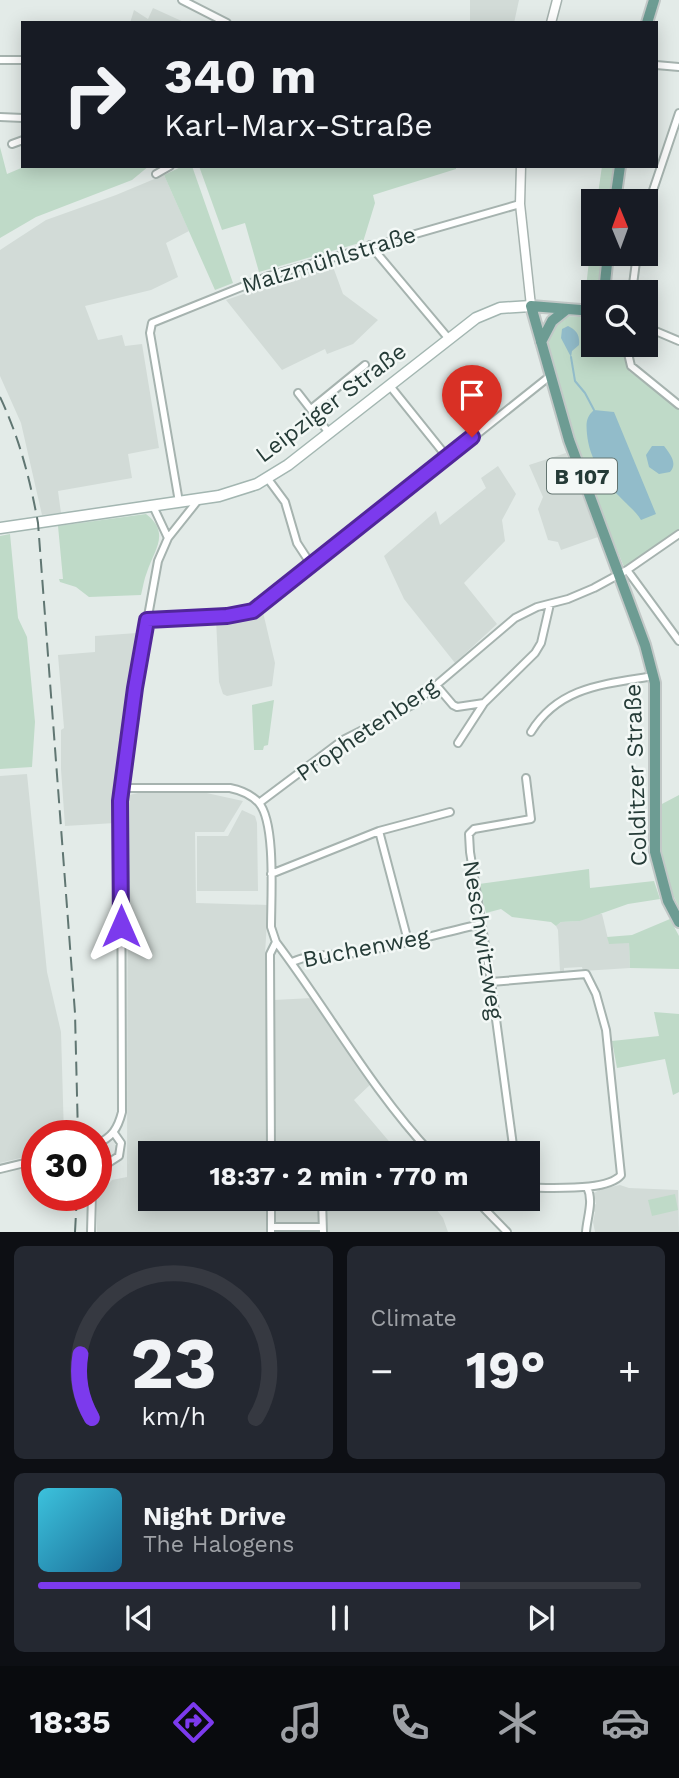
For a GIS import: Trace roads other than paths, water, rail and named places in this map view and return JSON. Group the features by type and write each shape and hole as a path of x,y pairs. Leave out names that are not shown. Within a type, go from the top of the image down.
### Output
{"main road":[{"path":"648,21 654,0"},
{"path":"617,189 620,168"},
{"name":"Leipziger Straße","path":"0,528 199,499 240,490 268,479 486,313 500,308 531,306 581,310"},
{"name":"Colditzer Straße","path":"531,306 569,440 623,572 654,676 655,852 668,901 679,922"},
{"path":"541,342 552,321 567,309"}],"street":[{"path":"182,0 223,21"},
{"path":"552,21 557,0"},
{"path":"0,60 21,60"},
{"path":"658,65 679,67"},
{"path":"653,189 679,113"},
{"path":"0,117 21,119"},
{"path":"12,144 21,141"},
{"path":"156,174 166,168"},
{"path":"521,168 520,204 531,306"},
{"name":"Malzmühlstraße","path":"179,502 150,333 152,323 239,287 370,245 520,204"},
{"path":"370,245 449,339"},
{"path":"658,332 679,341"},
{"path":"629,357 631,366 679,405"},
{"path":"311,409 365,365"},
{"path":"147,620 227,616 253,611 550,376"},
{"path":"390,386 447,457"},
{"path":"298,393 330,433"},
{"path":"268,479 285,502 297,543 312,566"},
{"path":"112,1161 119,1156 121,1143 114,1133 122,1112 121,788 156,569 168,538 199,499"},
{"path":"153,506 168,538"},
{"name":"Prophetenberg","path":"259,803 357,731 398,714 414,704 515,618 537,607 578,596 623,572 679,534"},
{"path":"623,572 679,641"},
{"path":"458,743 484,703 535,653 541,643 550,604"},
{"path":"531,732 551,707 573,693 654,676"},
{"path":"436,685 457,707 484,703"},
{"name":"Neschwitzweg","path":"512,1141 469,834 474,829 531,819 526,778"},
{"path":"121,788 230,788 253,797 259,803 268,825 271,926 276,942 367,1074 420,1141"},
{"path":"271,874 379,831 450,812"},
{"path":"379,831 408,942"},
{"name":"Buchenweg","path":"292,962 312,955 352,954 481,924"},
{"path":"271,1141 271,954 276,942"},
{"path":"491,982 586,974 606,1030 622,1170 614,1182 587,1187 540,1188"},
{"path":"0,1169 21,1164"},
{"path":"586,1232 590,1203 587,1187"},
{"path":"91,1232 92,1211"},
{"path":"271,1211 271,1229 323,1229 322,1211"},
{"path":"487,1211 507,1232"}],"water":[{"path":"568,326 576,331 579,339 579,345 572,351 571,357 561,338 562,329"},
{"path":"594,410 614,412 656,514 641,520 602,475 594,460 587,434 587,420"},
{"path":"652,446 664,446 669,452 673,462 670,472 659,474 649,467 646,455"}],"waterway":[{"path":"571,357 575,381 594,410"}],"railway":[{"path":"0,397 23,458 38,523 75,1013 78,1120"},
{"path":"75,1232 76,1211"}]}
